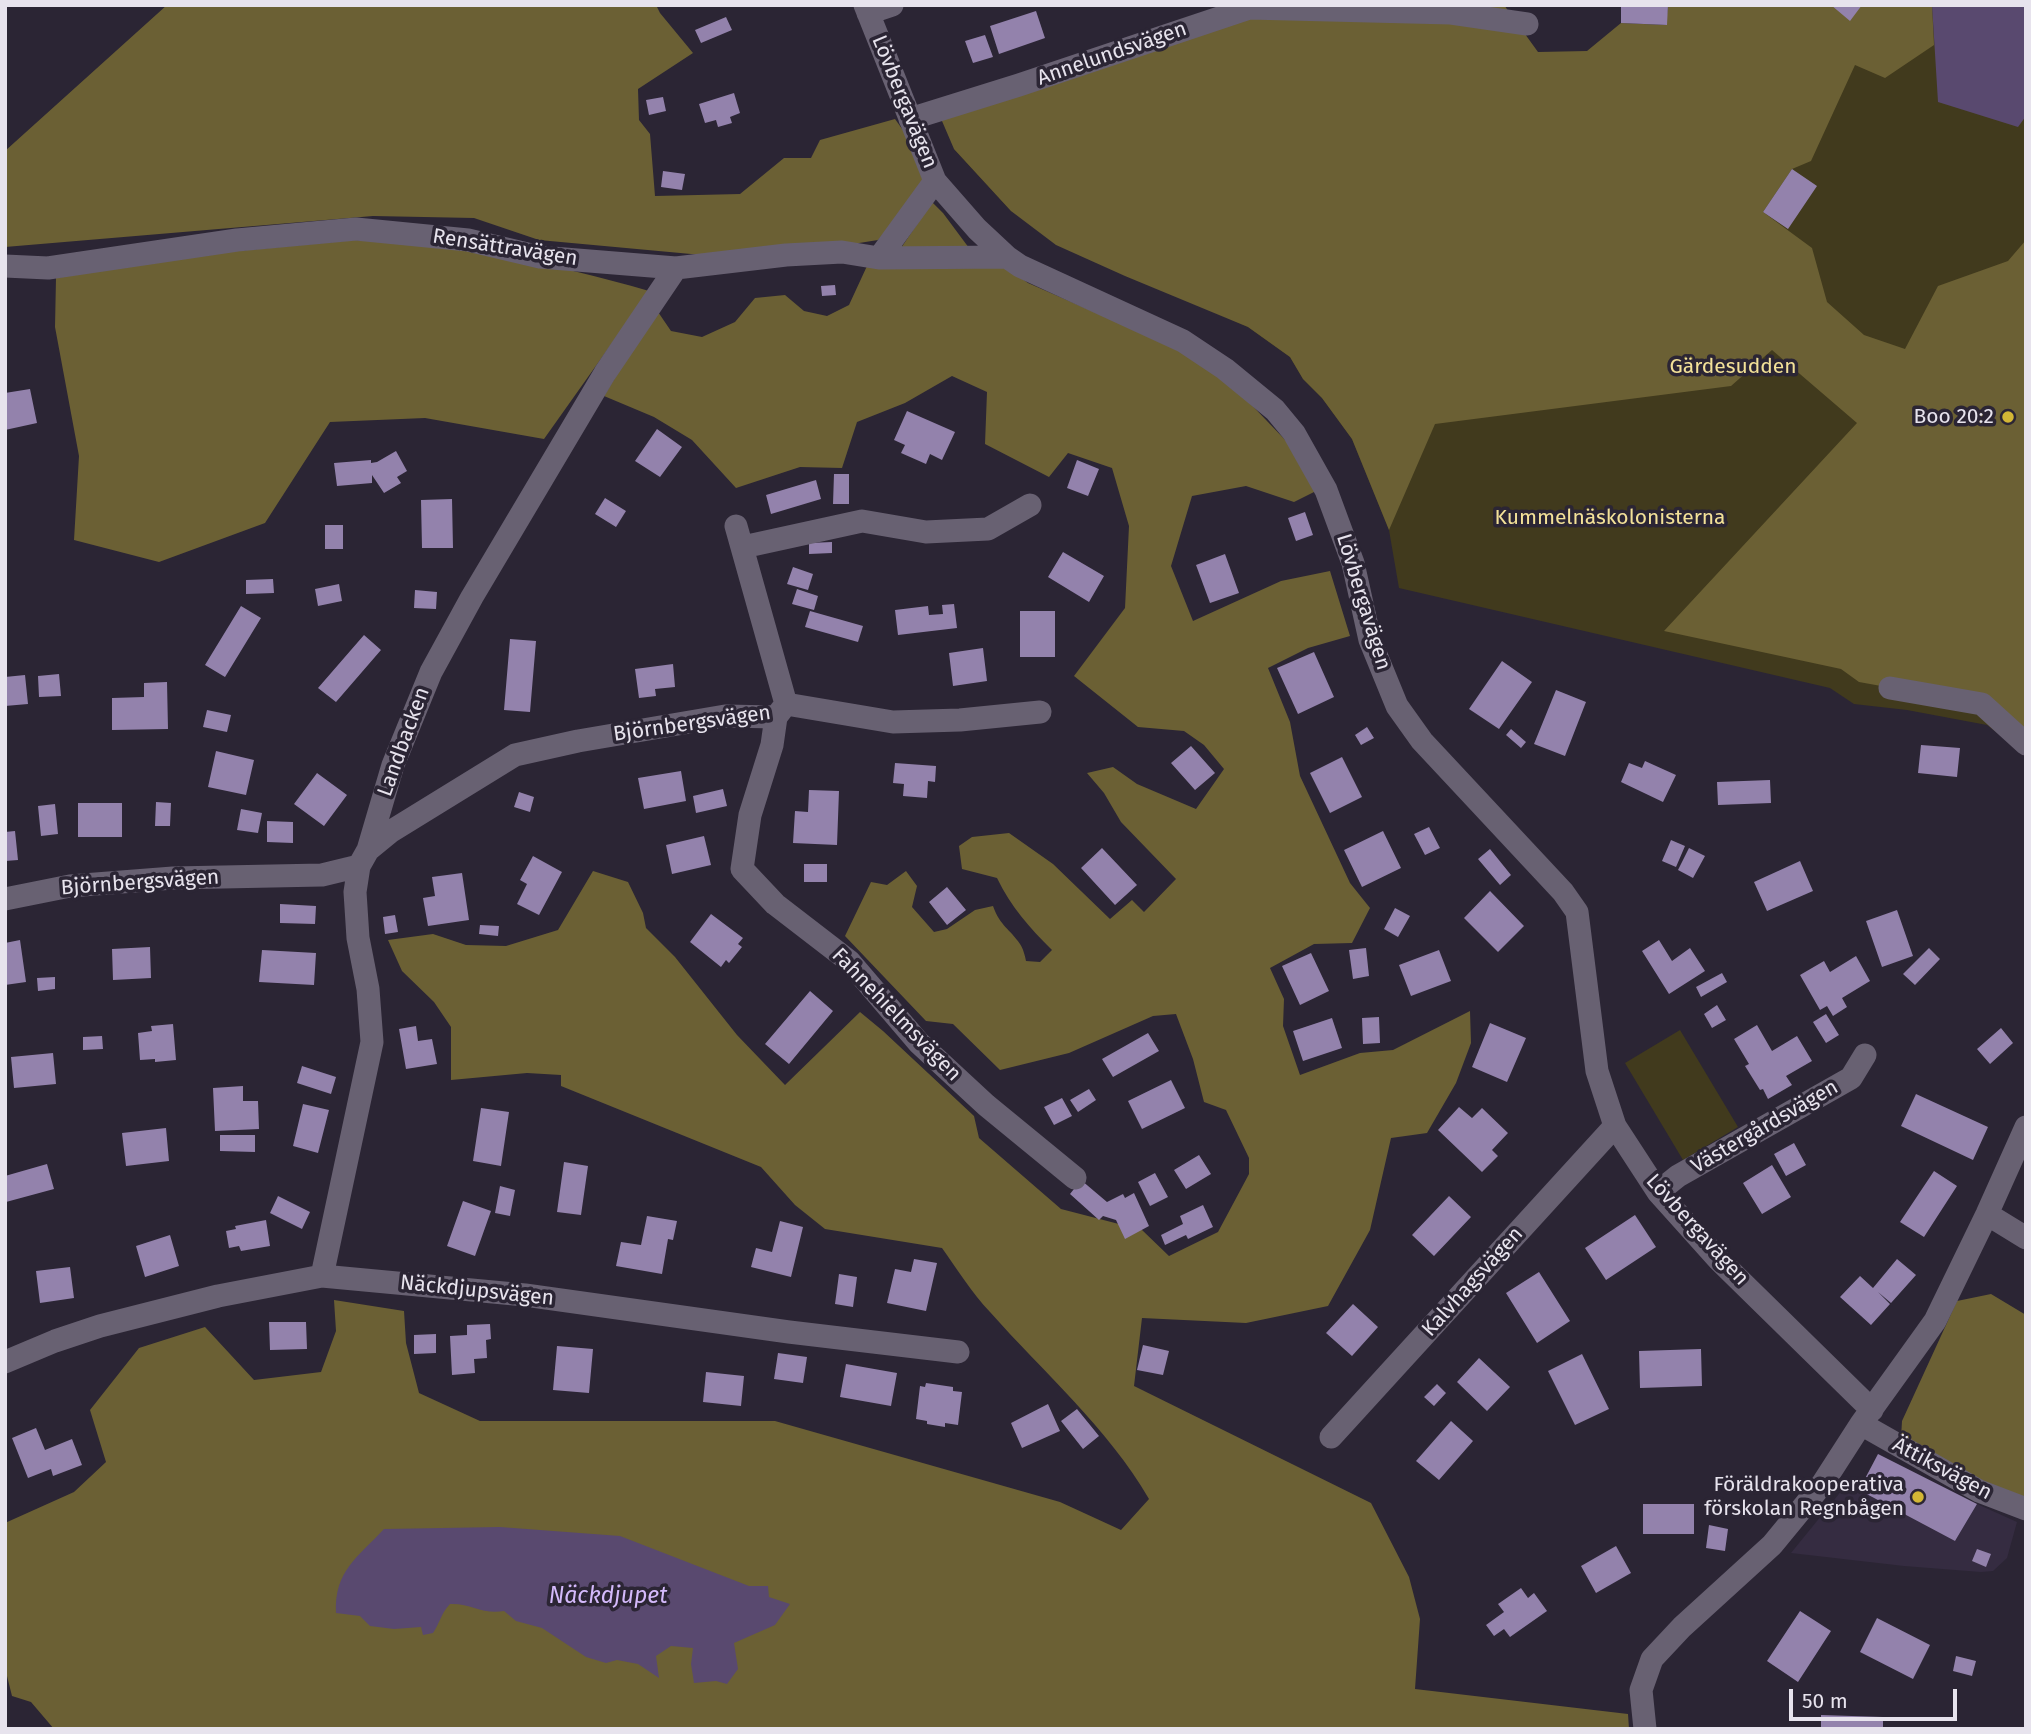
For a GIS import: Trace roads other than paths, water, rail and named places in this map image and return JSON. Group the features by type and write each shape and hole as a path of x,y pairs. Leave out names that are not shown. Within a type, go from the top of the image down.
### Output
{"street":[{"path":"867,9 892,5"},
{"name":"Annelundsvägen","path":"910,118 1019,85 1249,8 1451,13 1527,24"},
{"name":"Lövbergavägen","path":"867,9 935,180 977,229 1007,257 1057,284 1183,341 1225,369 1265,402 1294,433 1326,490 1353,563 1370,640 1397,706 1422,741 1563,892 1577,912 1597,1070 1615,1126 1658,1192 1866,1417"},
{"path":"879,258 935,180"},
{"name":"Rensättravägen","path":"5,266 48,268 237,240 356,229 468,240 540,257 676,268 842,252 879,258 1007,257"},
{"name":"Landbacken","path":"322,1276 372,1042 368,989 358,939 355,892 393,765 430,671 605,373 676,268"},
{"name":"Fahnehielmsvägen","path":"1030,505 988,529 926,532 862,521 740,536 781,711 750,815 742,869 775,904 849,961 919,1043 986,1105 1075,1178"},
{"path":"1890,688 1982,704 2026,744"},
{"name":"Björnbergsvägen","path":"5,899 70,886 173,878 322,875 363,858 390,832 515,755 578,741 725,716 781,711 893,722 960,720 1040,712"},
{"name":"Västergårdsvägen","path":"1658,1192 1678,1176 1852,1078 1865,1055"},
{"name":"Kalvhagsvägen","path":"1331,1437 1615,1126"},
{"path":"1645,1729 1642,1690 1652,1659 1682,1627 1772,1545 1823,1483 1866,1417 1935,1321 2026,1127"},
{"path":"1987,1214 2026,1238"},
{"name":"Näckdjupsvägen","path":"5,1362 100,1325 218,1296 322,1276 525,1295 789,1332 958,1352"},
{"name":"Ättiksvägen","path":"1866,1417 1979,1491 2026,1509"}],"water":[{"path":"1932,5 2026,5 2026,116 2018,127 1938,102"},
{"name":"Näckdjupet","path":"500,1527 620,1536 749,1586 768,1586 769,1597 790,1604 775,1625 734,1643 738,1669 727,1684 716,1681 694,1683 691,1664 693,1648 671,1646 656,1656 659,1678 638,1664 617,1660 606,1663 586,1657 542,1628 516,1621 504,1611 450,1604 433,1633 423,1635 421,1627 394,1629 370,1626 360,1616 336,1613 336,1598 343,1575 384,1529"}],"place":[{"name":"Boo 20:2","path":"2008,417"},
{"name":"Föräldrakooperativa förskolan Regnbågen","path":"1918,1497"}],"park label":[{"name":"Gärdesudden","path":"1733,367"},
{"name":"Kummelnäskolonisterna","path":"1610,518"}]}
